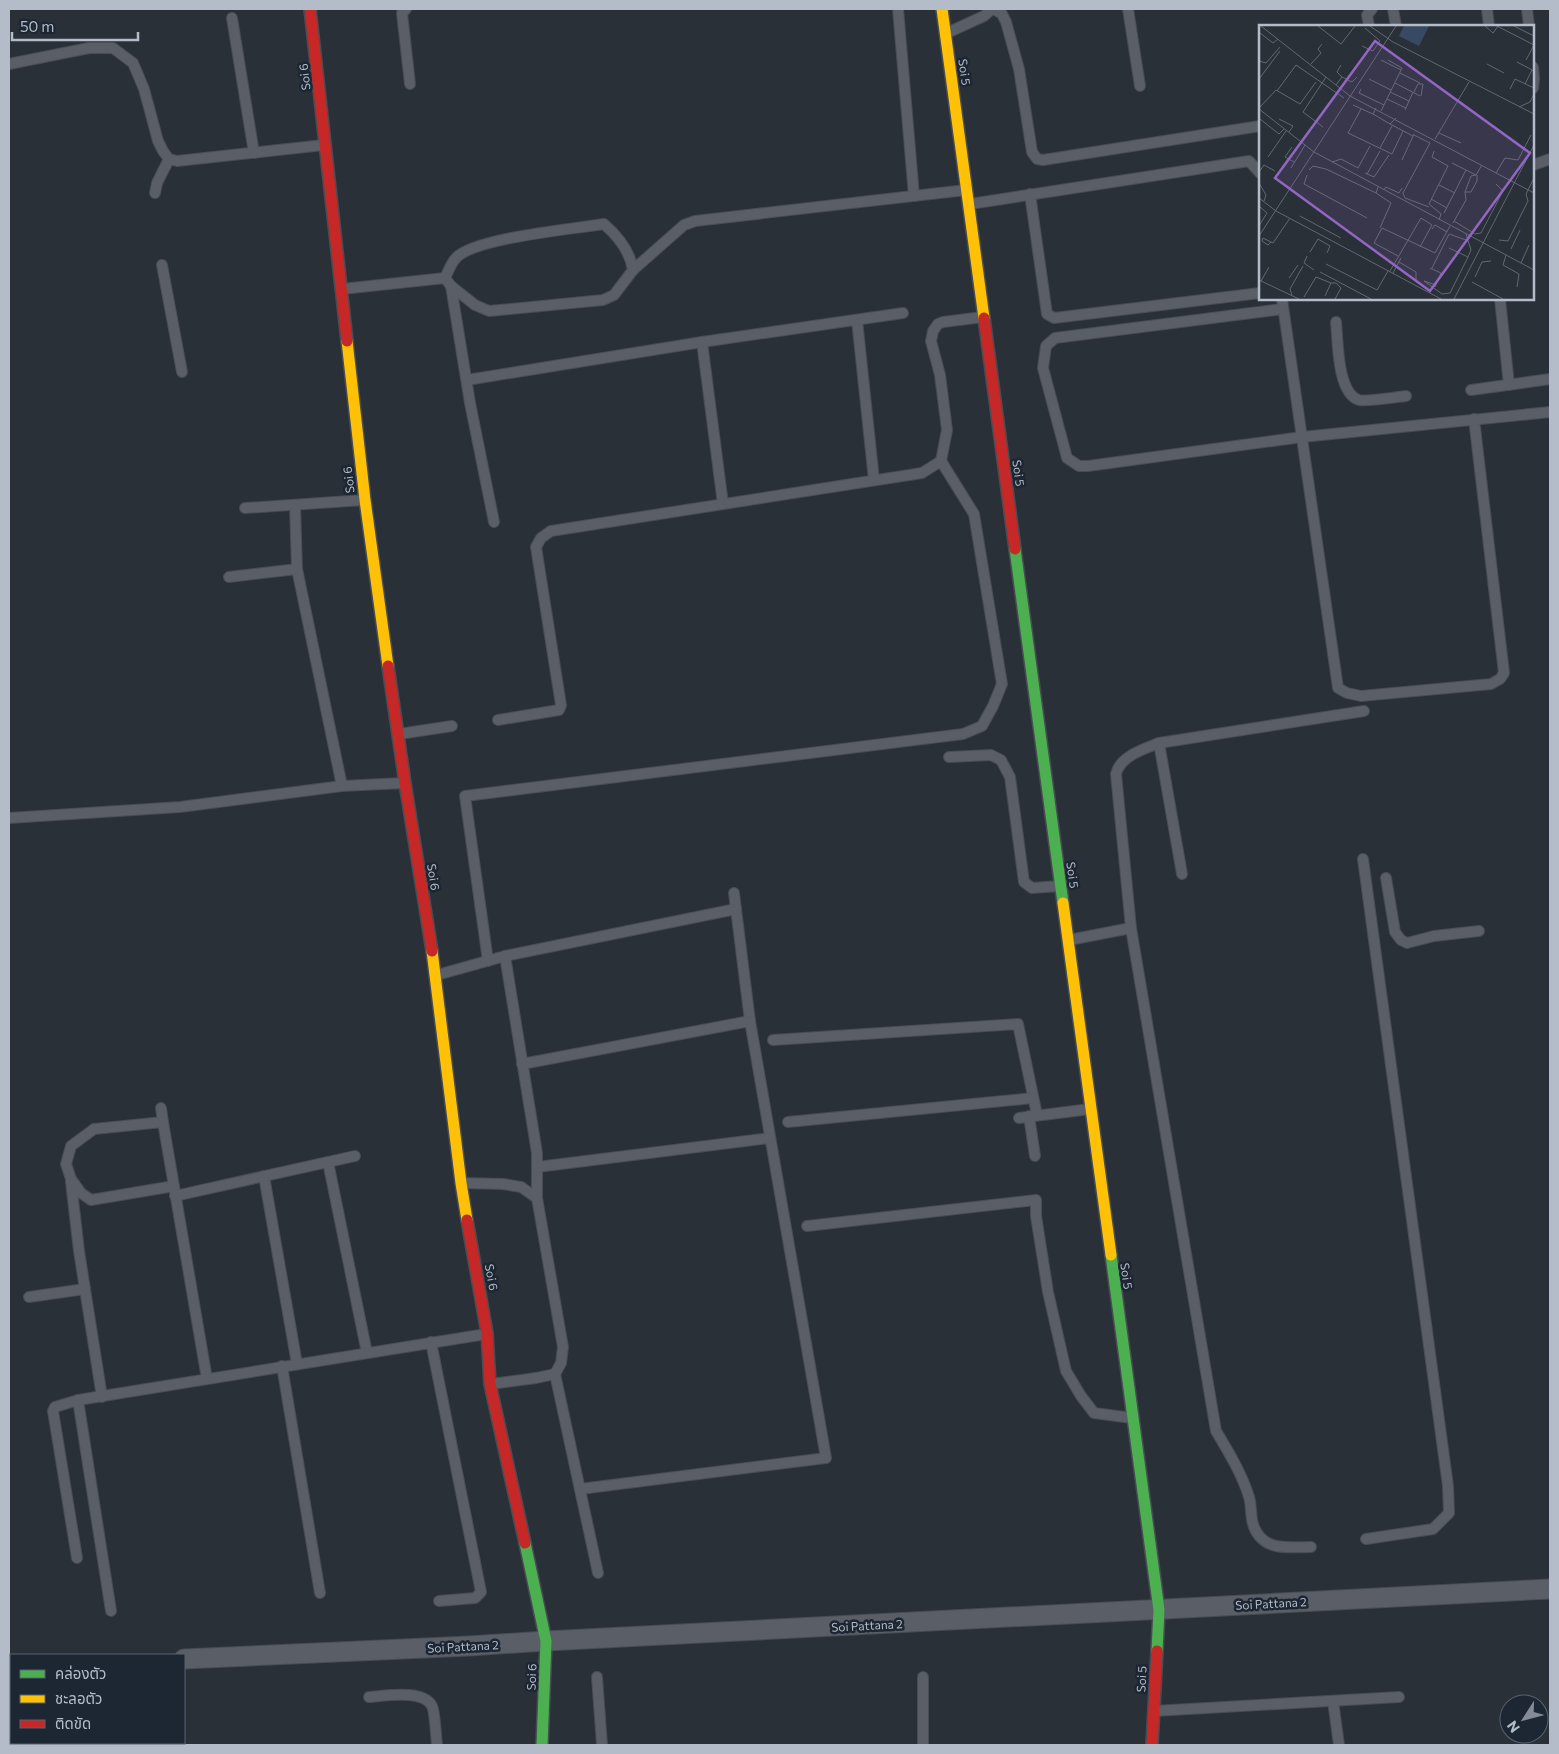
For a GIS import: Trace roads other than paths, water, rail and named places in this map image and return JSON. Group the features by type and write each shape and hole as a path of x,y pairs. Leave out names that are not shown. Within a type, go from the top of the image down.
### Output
{"street":[{"name":"Soi 6","path":"310,9 364,500 405,783 436,976 461,1183 487,1333 490,1384 546,1641 542,1745"},
{"name":"Soi 5","path":"942,9 950,32 967,190 1158,1610 1152,1745"},
{"name":"Soi Pattana 2","path":"185,1659 469,1646 1550,1589"}],"lane":[{"path":"406,9 402,13 410,84"},
{"path":"898,9 914,196"},
{"path":"950,32 984,16 993,9 1002,14 1019,69 1032,152 1037,159 1043,160 1259,126"},
{"path":"1128,9 1140,86"},
{"path":"1369,25 1367,15 1372,9"},
{"path":"1394,9 1396,25"},
{"path":"1487,9 1489,25"},
{"path":"1527,9 1529,25"},
{"path":"232,18 254,153"},
{"path":"9,64 89,48 113,48 133,63 144,89 158,141 170,159 177,161 325,145"},
{"path":"155,192 157,183 170,159"},
{"path":"1534,165 1550,159"},
{"path":"969,204 1249,161 1259,172"},
{"path":"341,289 448,282 475,305 489,311 603,300 614,295 634,270 684,225 695,221 967,190"},
{"path":"1030,194 1048,314 1054,318 1259,293"},
{"path":"494,522 448,282 455,258 469,249 488,242 604,224 619,237 632,261 634,270"},
{"path":"162,265 182,372"},
{"path":"1500,300 1509,385"},
{"path":"1474,419 1504,673 1500,679 1491,684 1360,696 1338,688 1302,437 1283,304 1055,338 1046,346 1043,368 1067,458 1080,466 1302,437 1474,419 1550,412"},
{"path":"467,380 702,342 903,313"},
{"path":"488,961 465,796 963,734 982,726 1002,684 974,514 941,461 947,430 940,375 931,341 933,331 938,324 984,317"},
{"path":"857,320 874,480"},
{"path":"1336,322 1342,378 1349,394 1360,400 1406,396"},
{"path":"702,342 723,504"},
{"path":"1471,390 1550,379"},
{"path":"498,720 559,710 561,705 536,547 541,538 551,531 922,473 941,461"},
{"path":"245,508 364,500"},
{"path":"295,505 297,569 342,786"},
{"path":"229,577 297,569"},
{"path":"1311,1547 1277,1548 1261,1538 1253,1527 1249,1497 1216,1431 1131,928 1116,774 1120,765 1136,752 1159,743 1364,712"},
{"path":"398,734 452,726"},
{"path":"1159,743 1182,874"},
{"path":"949,756 991,755 1001,760 1010,777 1024,882 1032,888 1061,886"},
{"path":"9,818 180,807 342,786 405,783"},
{"path":"1363,859 1449,1504 1449,1513 1433,1529 1366,1539"},
{"path":"1386,878 1395,932 1401,940 1407,943 1434,936 1479,931"},
{"path":"580,1489 826,1458 750,1020 734,892"},
{"path":"436,976 505,956 736,910"},
{"path":"1068,940 1131,928"},
{"path":"505,956 537,1154 538,1198 563,1347 561,1363 555,1374 598,1573"},
{"path":"522,1064 750,1020"},
{"path":"773,1040 1018,1024 1033,1098 1028,1117 1035,1156"},
{"path":"788,1122 1033,1098"},
{"path":"162,1108 207,1379"},
{"path":"1028,1117 1091,1109"},
{"path":"102,1396 85,1289 71,1179 66,1164 71,1146 94,1129 164,1122"},
{"path":"537,1167 770,1138"},
{"path":"71,1179 81,1194 91,1200 175,1191 264,1176 355,1156"},
{"path":"328,1162 367,1353"},
{"path":"264,1176 297,1364"},
{"path":"461,1183 503,1184 521,1187 538,1198"},
{"path":"807,1226 1036,1200 1036,1216 1048,1292 1066,1371 1094,1413 1133,1418"},
{"path":"29,1297 85,1289"},
{"path":"76,1558 53,1411 55,1407 78,1400 487,1333"},
{"path":"431,1342 480,1592 476,1598 438,1601"},
{"path":"282,1366 320,1593"},
{"path":"490,1384 555,1374"},
{"path":"78,1400 111,1610"},
{"path":"597,1677 602,1745"},
{"path":"923,1677 923,1745"},
{"path":"369,1697 412,1695 423,1698 432,1706 437,1745"},
{"path":"1154,1710 1399,1697"},
{"path":"1333,1700 1339,1745"}]}
